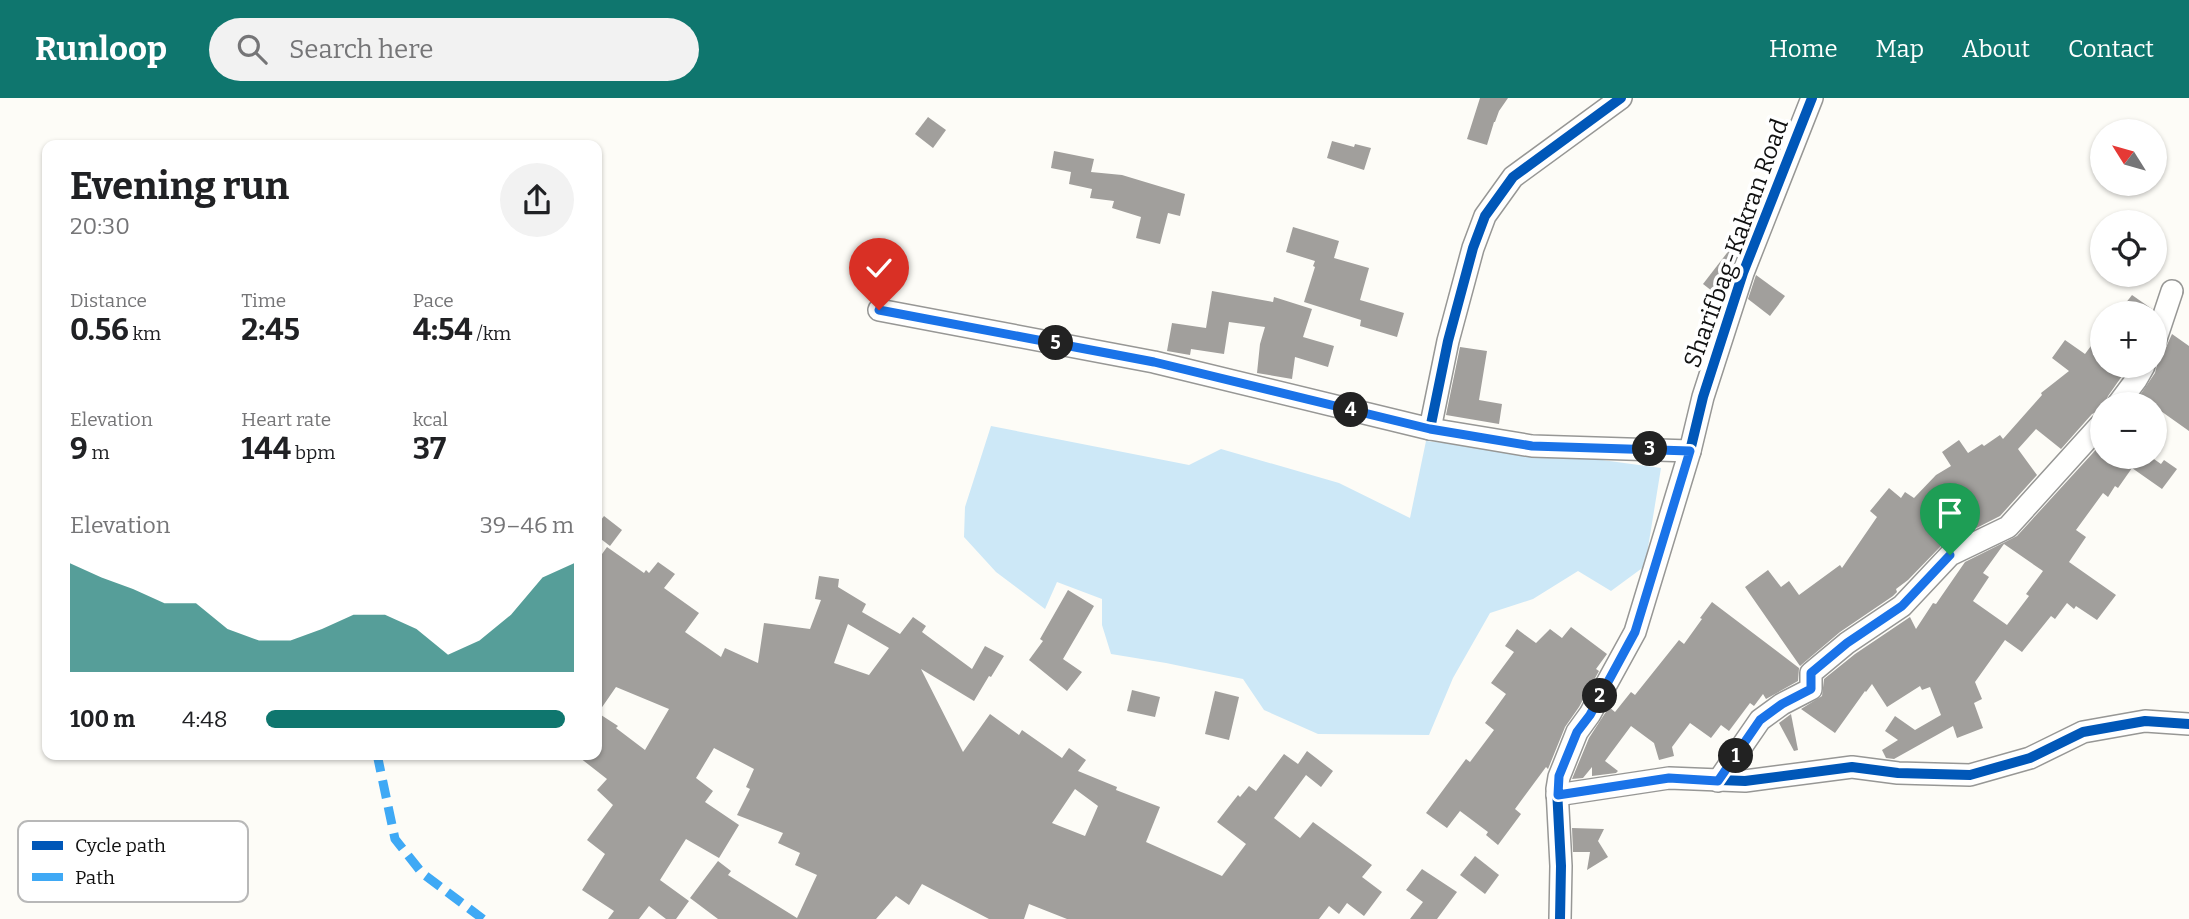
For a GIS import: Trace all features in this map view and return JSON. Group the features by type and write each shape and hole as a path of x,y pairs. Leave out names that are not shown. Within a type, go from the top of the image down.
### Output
{"street":[{"path":"1430,429 1448,341 1473,248 1485,216 1513,177 1621,98"},
{"name":"Sharifbag-Kakran Road","path":"1560,919 1559,776 1577,732 1590,715 1635,632 1690,451 1703,397 1743,273 1812,98"},
{"path":"2167,306 2172,291"},
{"path":"879,310 1154,362 1430,429 1532,446 1690,451"},
{"path":"1718,781 1760,720 1782,704 1811,689 1811,673 1847,643 1902,606 1950,555 2008,527 2090,437"},
{"path":"1558,795 1669,778 1745,781 1852,767 1898,773 1970,775 2030,758 2083,732 2145,721 2189,724"}],"water":[{"path":"991,426 1189,465 1221,449 1339,483 1410,518 1426,441 1661,468 1645,566 1611,591 1578,571 1533,599 1490,613 1453,678 1429,735 1318,734 1264,710 1243,679 1111,654 1102,625 1102,599 1057,582 1045,609 996,572 964,537 965,507"}],"building":[{"path":"1480,98 1508,98 1494,122 1487,145 1467,139"},
{"path":"928,117 946,130 933,148 915,134"},
{"path":"1332,141 1371,148 1364,170 1327,158"},
{"path":"1054,151 1094,159 1091,172 1122,175 1185,194 1180,216 1168,213 1160,244 1136,238 1141,217 1112,208 1114,201 1090,198 1092,189 1069,184 1071,172 1051,168"},
{"path":"1293,227 1339,241 1334,258 1369,268 1360,300 1404,313 1397,337 1360,326 1361,320 1304,302 1315,261 1286,252"},
{"path":"1730,249 1737,254 1721,298 1703,284"},
{"path":"1756,275 1785,296 1770,316 1748,299"},
{"path":"1212,291 1273,302 1274,297 1312,309 1303,337 1334,346 1328,367 1295,357 1292,379 1257,373 1265,327 1229,322 1224,354 1191,349 1190,355 1167,351 1172,323 1206,328"},
{"path":"2132,295 2141,301 2127,301"},
{"path":"2172,334 2189,346 2189,431 2167,415 2167,392 2142,392 2152,378 2167,378 2167,345"},
{"path":"2065,340 2085,354 2090,347 2090,378 2121,378 2111,392 2090,392 2090,416 2061,449 2036,429 2018,449 2037,475 2000,516 1941,546 1896,589 1897,592 1893,596 1840,632 1800,666 1745,587 1768,570 1781,587 1789,581 1799,595 1840,565 1842,568 1877,517 1870,511 1889,488 1901,498 1905,492 1914,498 1936,475 1951,466 1942,452 1959,440 1968,453 2000,435 2003,439 2041,393 2069,371 2052,358"},
{"path":"1460,347 1487,351 1479,400 1502,404 1499,424 1446,415"},
{"path":"2090,456 2090,469 2131,469 2108,497 2103,493 2076,530 2086,537 2069,562 2116,595 2097,620 2067,603 2055,619 2051,616 2022,652 2005,640 1975,682 1982,699 1974,703 1983,728 1957,738 1953,726 1894,759 1886,758 1882,750 1898,740 1885,731 1895,716 1915,730 1941,715 1930,687 1922,690 1920,686 1887,707 1872,684 1835,733 1801,709 1822,696 1824,679 1855,654 1910,617 1916,629 1965,562 2017,536","holes":["2004,544 2043,571 2026,594 2029,596 2007,625 1973,601 1989,577 1983,573"]},
{"path":"2167,462 2177,469 2162,489 2133,469 2167,469"},
{"path":"604,516 622,530 610,546 602,540"},
{"path":"607,547 644,573 646,570 649,573 658,562 675,574 664,588 699,613 685,632 721,657 725,648 758,663 764,623 810,629 821,600 815,599 819,576 839,579 838,587 866,604 862,612 900,634 913,617 926,626 922,632 972,669 985,646 1004,656 974,701 921,669 963,752 990,714 1019,735 1022,730 1062,758 1069,748 1086,760 1078,771 1117,787 1116,790 1160,807 1146,842 1222,876 1246,844 1217,822 1238,795 1240,797 1249,786 1256,791 1284,754 1298,764 1307,751 1333,771 1321,787 1306,775 1274,818 1300,838 1313,822 1372,865 1362,877 1382,892 1364,916 1347,903 1339,914 1329,906 1319,919 1067,919 1029,904 1024,919 989,919 922,884 909,905 896,896 876,919 718,919 690,898 718,861 731,871 728,875 797,918 817,875 795,865 800,853 778,843 783,833 737,815 750,789 746,787 754,769 714,748 696,778 713,791 705,802 739,825 719,858 686,839 660,880 689,901 676,919 666,919 649,906 639,919 608,919 614,911 582,890 605,854 587,840 613,805 597,790 607,779 583,760 602,760 602,716 645,750 669,709 616,687 602,707 602,554","holes":["848,624 889,648 869,675 834,663","1075,789 1098,806 1085,836 1052,823"]},
{"path":"1068,590 1094,606 1063,659 1082,672 1067,691 1029,660 1043,641 1040,639"},
{"path":"1712,602 1799,668 1798,681 1766,699 1763,694 1754,706 1750,703 1729,731 1721,725 1711,738 1690,723 1672,747 1674,756 1659,760 1654,743 1631,726 1605,761 1618,771 1616,773 1592,776 1592,767 1583,778 1572,779 1589,738 1609,707 1615,712 1631,692 1635,695 1679,640 1684,644"},
{"path":"1571,627 1607,654 1596,669 1599,671 1579,707 1565,727 1548,769 1546,767 1515,809 1521,814 1498,845 1486,835 1488,832 1460,811 1447,828 1426,813 1466,759 1470,762 1494,730 1485,723 1506,694 1491,683 1514,652 1505,646 1517,629 1536,643 1550,629 1562,638"},
{"path":"1132,690 1160,697 1155,717 1127,711"},
{"path":"1215,691 1239,697 1229,740 1205,734"},
{"path":"1791,714 1798,750 1794,751 1779,723"},
{"path":"1572,828 1604,829 1598,841 1608,857 1587,870 1590,852 1573,852"},
{"path":"1475,856 1499,875 1485,894 1460,875"},
{"path":"1422,869 1457,892 1437,919 1410,919 1423,902 1406,890"}],"marked path":[{"path":"378,760 395,839 422,873 483,919"}],"cycle path":[{"path":"879,310 1154,362 1430,429 1448,341 1473,248 1485,216 1513,177 1621,98"},
{"path":"1560,919 1559,777 1577,732 1590,714 1635,632 1690,451 1703,397 1743,273 1812,98"},
{"path":"1557,795 1669,778 1745,781 1852,767 1898,773 1970,775 2030,758 2083,732 2145,721 2189,724"}],"route":[{"path":"879,310 1154,362 1430,429 1532,446 1690,451 1635,632 1590,715 1577,732 1559,776 1558,795 1669,778 1718,781 1760,720 1782,704 1811,689 1811,673 1847,643 1902,606 1950,555"}]}
